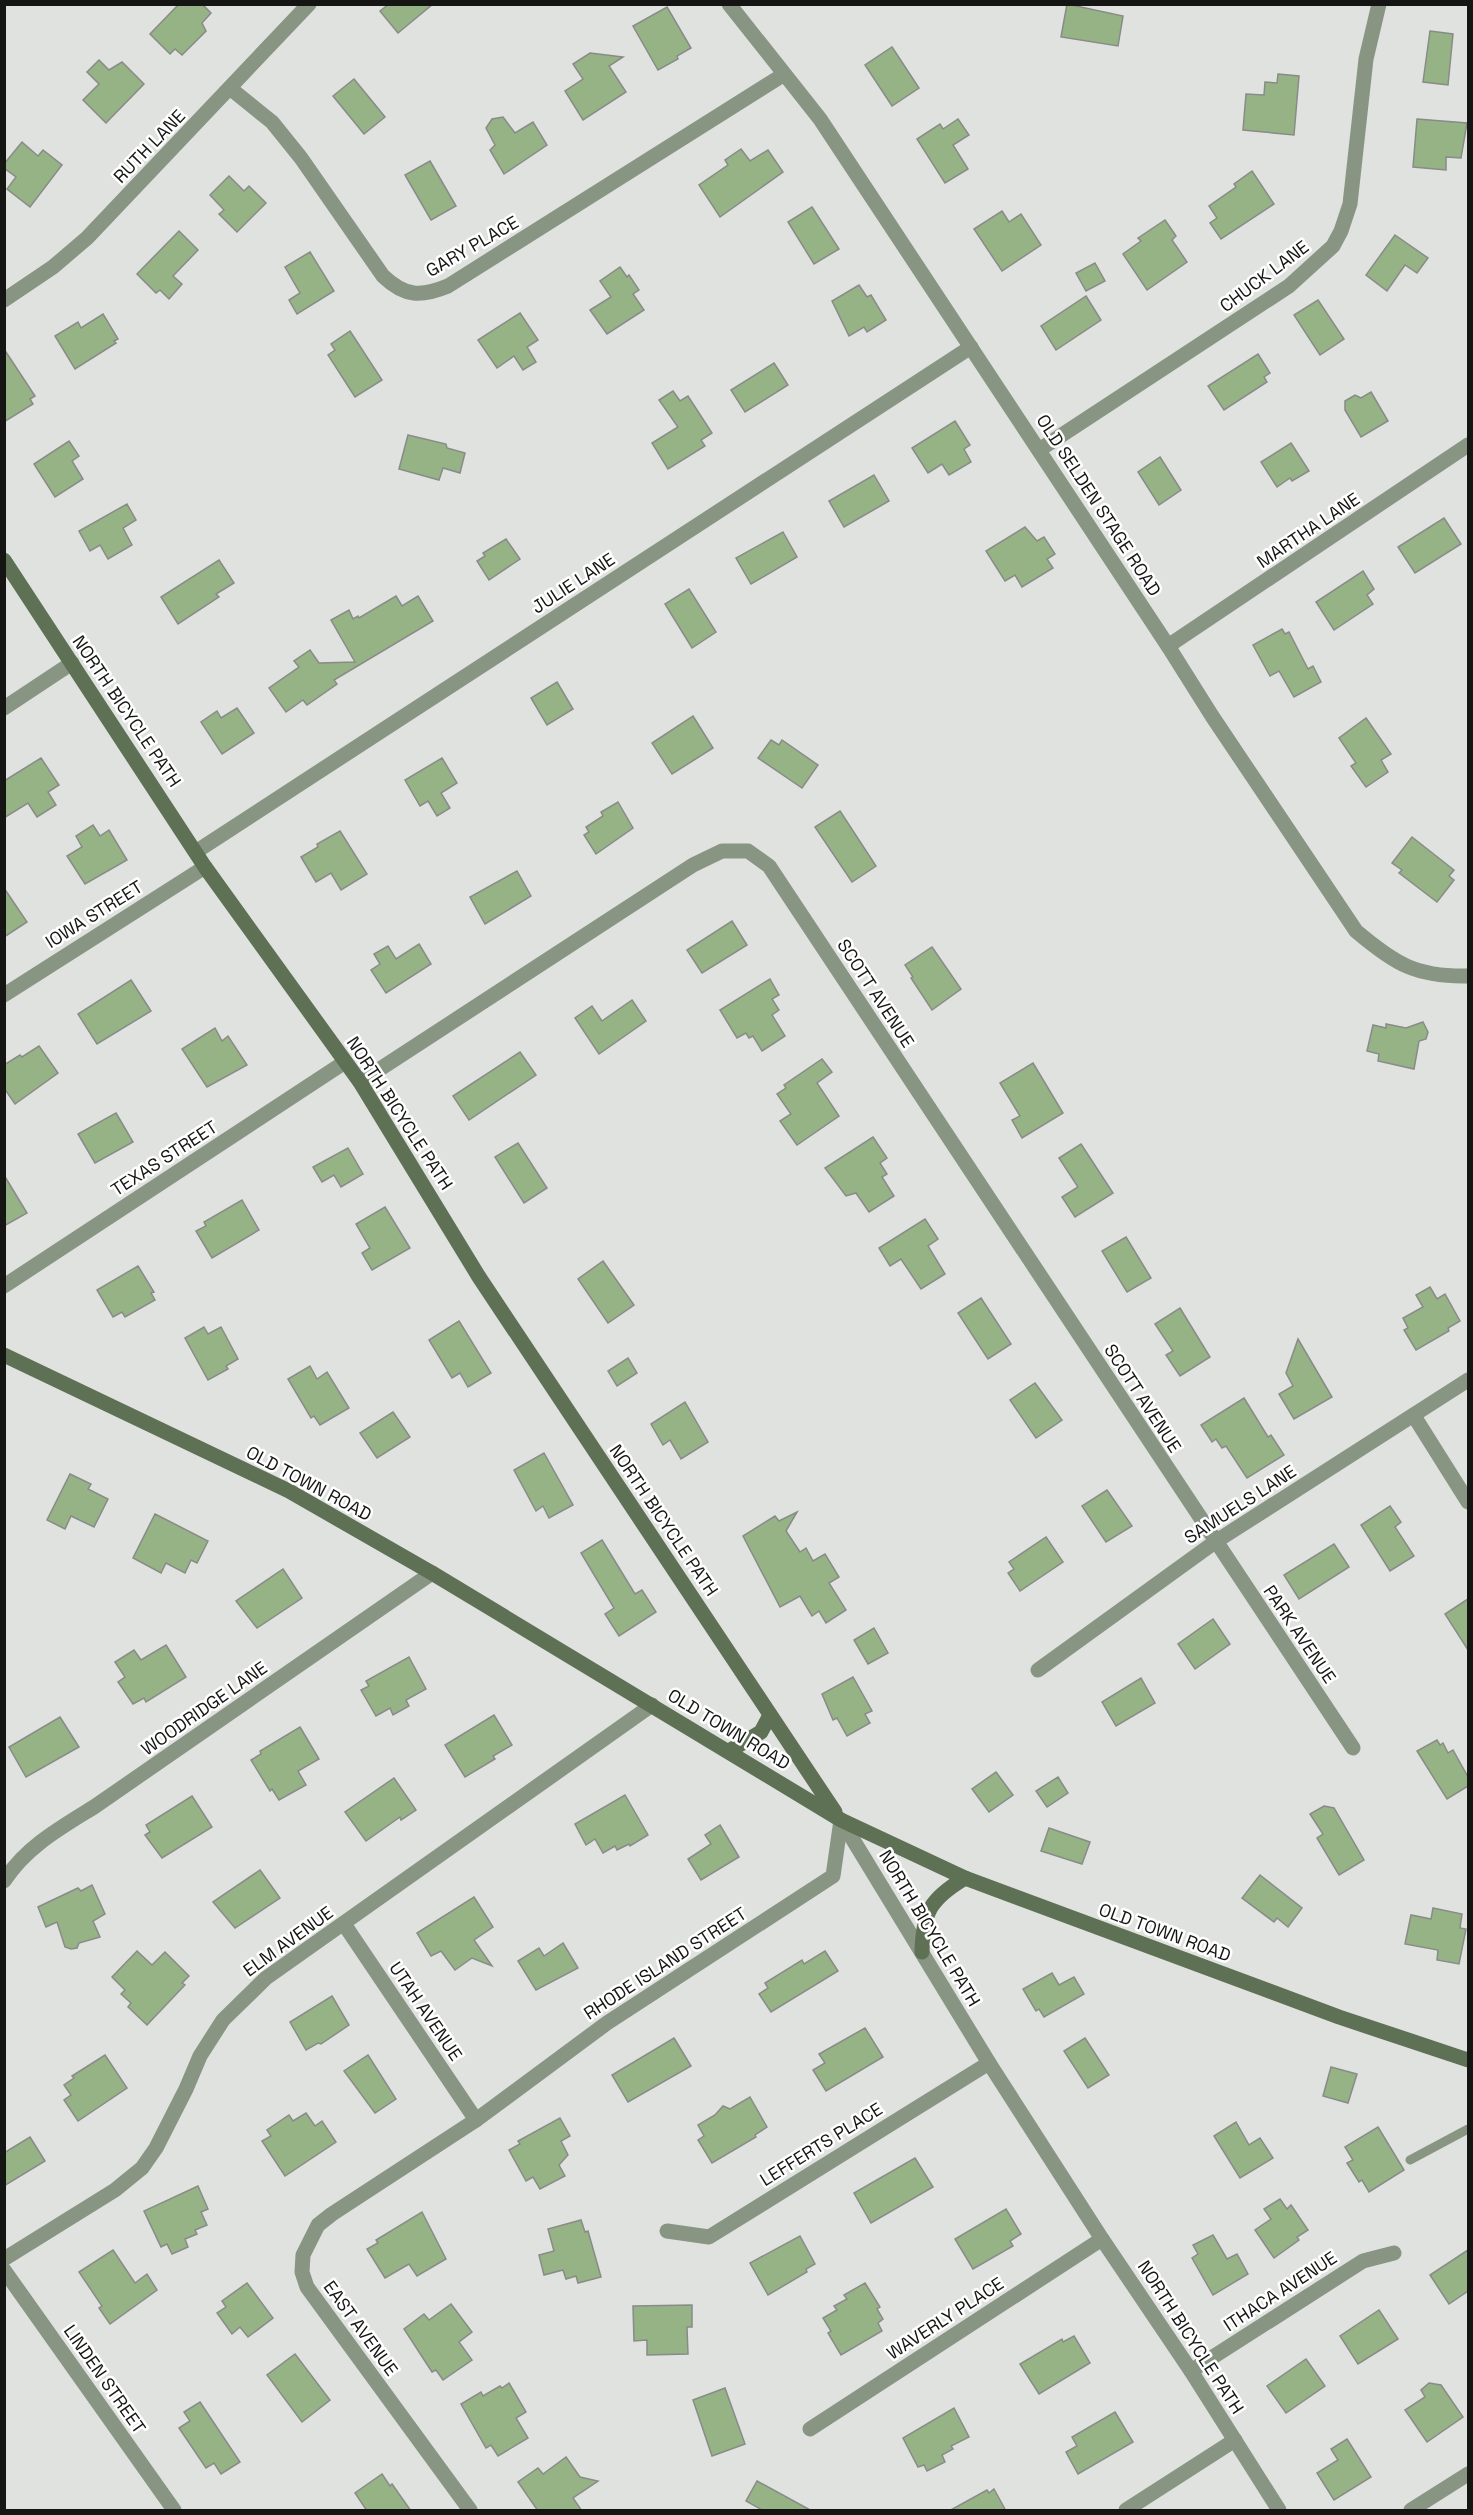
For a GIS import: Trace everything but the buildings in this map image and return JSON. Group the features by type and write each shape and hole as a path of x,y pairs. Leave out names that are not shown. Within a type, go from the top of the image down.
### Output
{"street":[{"name":"RUTH LANE","path":"4,300 52,267 87,238 231,89 309,4"},
{"name":"OLD SELDEN STAGE ROAD","path":"729,4 820,119 1356,931 1386,957 1416,971 1447,977 1468,976"},
{"name":"CHUCK LANE","path":"1039,450 1288,286 1333,246 1350,204 1366,59 1379,4"},
{"name":"GARY PLACE","path":"231,89 272,122 301,158 383,276 394,287 419,295 448,286 783,75"},
{"name":"JULIE LANE","path":"197,851 971,347"},
{"name":"MARTHA LANE","path":"1168,646 1468,445"},
{"name":"NORTH BICYCLE PATH","path":"4,560 197,851 205,867 360,1082 480,1277 841,1820 989,2062 1102,2239 1191,2371 1279,2511"},
{"path":"4,708 72,663"},
{"name":"SCOTT AVENUE","path":"360,1082 693,865 722,851 748,851 769,866 1215,1542"},
{"name":"IOWA STREET","path":"4,995 205,867"},
{"name":"TEXAS STREET","path":"4,1286 345,1062"},
{"name":"OLD TOWN ROAD","path":"4,1355 289,1491 652,1704 841,1820 964,1878 1338,2017 1468,2060"},
{"name":"SAMUELS LANE","path":"1038,1670 1215,1542 1468,1380"},
{"path":"1414,1416 1468,1502"},
{"name":"PARK AVENUE","path":"1215,1542 1353,1749"},
{"name":"WOODRIDGE LANE","path":"4,1881 33,1847 59,1828 94,1808 432,1573"},
{"name":"ELM AVENUE","path":"4,2259 115,2190 142,2168 156,2148 200,2056 223,2020 266,1978 652,1704"},
{"path":"729,1751 760,1732 770,1715"},
{"name":"RHODE ISLAND STREET","path":"476,2120 607,2023 833,1876 841,1820"},
{"path":"922,1952 925,1917 931,1905 944,1890 964,1878"},
{"name":"UTAH AVENUE","path":"344,1924 476,2120"},
{"name":"LEFFERTS PLACE","path":"667,2231 709,2237 989,2062"},
{"name":"EAST AVENUE","path":"470,2511 320,2306 307,2287 302,2272 303,2255 318,2225 476,2120"},
{"name":"WAVERLY PLACE","path":"810,2429 1102,2239"},
{"name":"ITHACA AVENUE","path":"1191,2371 1363,2261 1394,2253"},
{"name":"LINDEN STREET","path":"4,2270 174,2511"},
{"path":"1126,2511 1234,2440"},
{"path":"1411,2511 1468,2474"}],"lane":[{"path":"1410,2160 1468,2129"}]}
